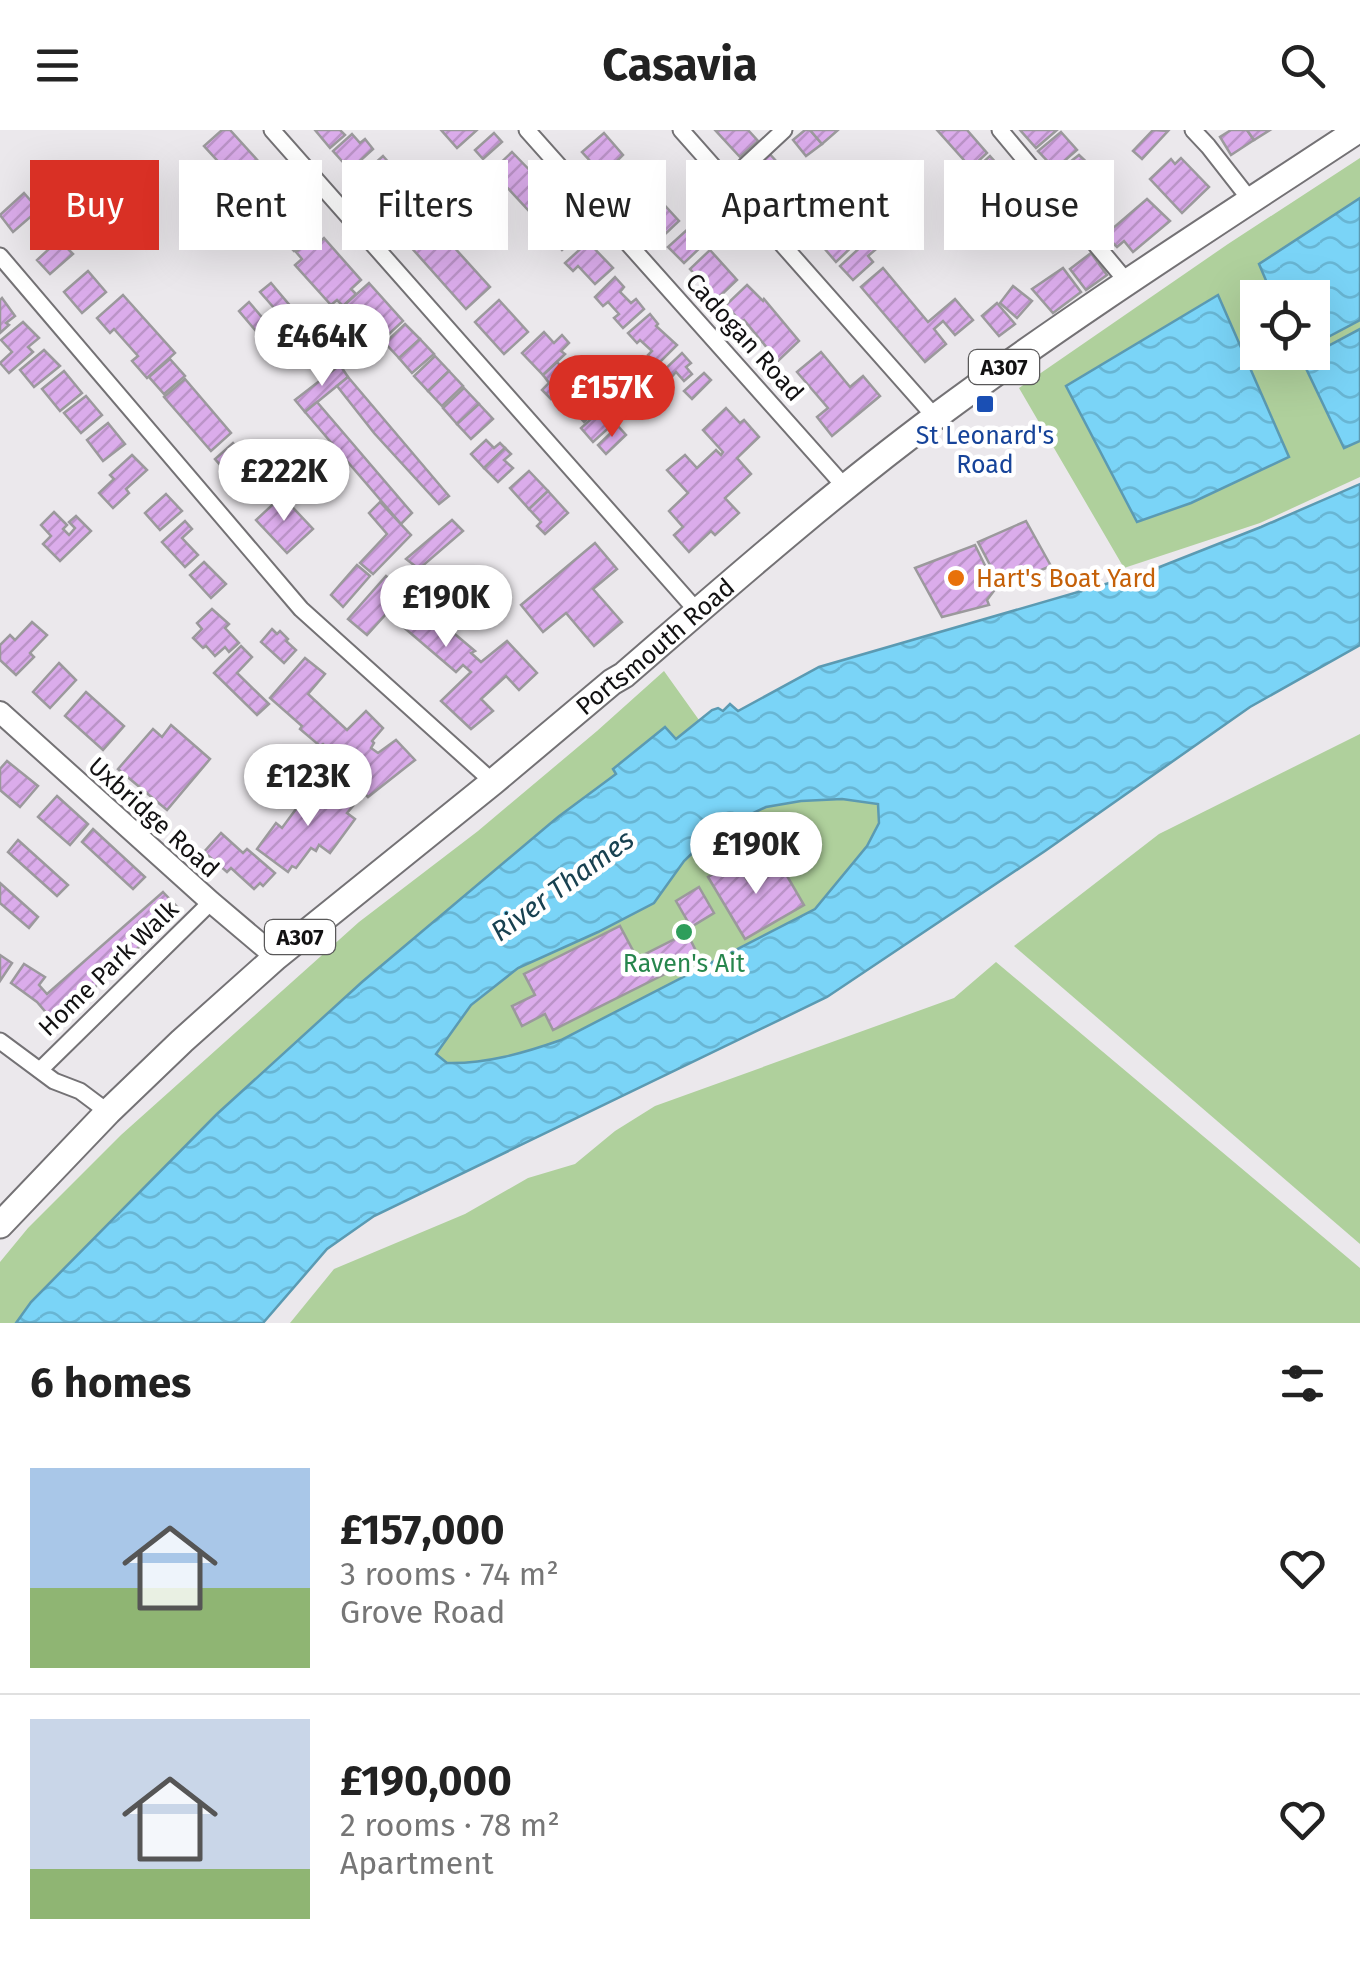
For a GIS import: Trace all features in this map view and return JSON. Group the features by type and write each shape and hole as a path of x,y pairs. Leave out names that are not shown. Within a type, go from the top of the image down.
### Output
{"main road":[{"name":"Portsmouth Road","path":"0,1225 108,1112 276,957 494,782 845,487 1033,346 1358,130"}],"street":[{"path":"272,130 698,611"},
{"name":"Cadogan Road","path":"528,130 845,487"},
{"path":"681,130 708,160"},
{"path":"751,160 784,130"},
{"path":"1000,130 1128,282"},
{"path":"1192,130 1251,201"},
{"path":"787,250 935,417"},
{"path":"0,256 300,608 494,782"},
{"name":"Uxbridge Road","path":"0,712 276,957"},
{"name":"Home Park Walk","path":"40,1070 211,902"},
{"path":"0,1041 54,1082 80,1091 108,1112"}],"green space":[{"path":"1360,158 1360,198 1260,264 1266,280 1240,280 1240,370 1306,370 1344,448 1360,441 1360,477 1260,523 1124,568 1019,388"},
{"path":"1360,320 1360,329 1330,346 1330,336"},
{"path":"664,671 699,720 676,739 665,727 614,768 617,773 558,817 362,982 217,1114 31,1302 16,1323 0,1323 0,1262 28,1228 121,1135 359,922 478,831"},
{"path":"1360,734 1360,1244 1014,946 1159,834"},
{"name":"Raven's Ait","path":"842,799 878,804 879,823 867,846 815,909 561,1040 476,1062 447,1063 436,1053 471,1006 518,968 654,903 684,861 715,832 766,807"},
{"path":"996,962 1360,1268 1360,1323 290,1323 334,1269 465,1214 528,1178 575,1164 615,1131 655,1106 954,998"}],"water":[{"path":"1360,198 1360,320 1330,336 1330,280 1266,280 1259,264"},
{"path":"1218,295 1240,345 1240,370 1251,370 1289,457 1191,503 1137,522 1066,386"},
{"path":"1360,329 1360,441 1344,448 1307,370 1330,370 1330,345"},
{"name":"River Thames","path":"1360,484 1360,645 1250,707 827,997 374,1216 327,1249 263,1323 16,1323 31,1302 217,1114 362,982 558,817 616,774 613,769 665,727 676,739 712,710 723,711 730,704 738,711 819,667 1147,572","holes":["842,799 878,804 879,823 867,846 815,909 561,1040 476,1062 447,1063 436,1054 471,1005 518,968 654,903 684,861 715,831 766,807 801,801"]}],"building":[{"path":"222,130 230,130 257,160 217,160 204,146"},
{"path":"315,130 340,130 345,135 330,148"},
{"path":"441,130 477,130 457,148"},
{"path":"715,130 748,130 758,141 740,157"},
{"path":"810,130 822,144 806,156 793,140"},
{"path":"810,130 838,130 822,144"},
{"path":"937,130 967,130 987,153 980,160 964,160"},
{"path":"1020,130 1057,130 1036,148"},
{"path":"1153,130 1168,131 1142,159 1133,151"},
{"path":"1231,130 1247,130 1254,140 1231,155 1220,137"},
{"path":"1247,130 1270,130 1254,140"},
{"path":"1061,132 1077,150 1065,160 1046,160 1038,151"},
{"path":"494,133 502,142 483,159 475,150"},
{"path":"604,133 623,155 618,160 589,160 582,152"},
{"path":"352,134 360,143 365,139 373,149 361,160 342,161 333,151"},
{"path":"512,152 528,169 528,210 508,188 508,160 504,160"},
{"path":"768,152 775,160 759,160"},
{"path":"1181,158 1209,187 1182,213 1150,179 1171,159 1175,164"},
{"path":"24,193 30,200 30,217 13,232 0,215"},
{"path":"1147,199 1170,221 1133,252 1124,241 1117,247 1114,244 1114,227"},
{"path":"666,207 679,221 666,233"},
{"path":"686,231 686,250 698,250 684,263 668,247"},
{"path":"322,240 361,280 351,289 356,294 343,306 337,300 331,305 295,265 302,259 296,252 322,250"},
{"path":"48,250 69,250 73,254 50,274 37,260"},
{"path":"413,250 457,250 490,287 466,309"},
{"path":"579,250 596,250 613,268 595,284 578,266 573,271 565,263"},
{"path":"710,250 737,280 717,299 690,269"},
{"path":"826,250 848,250 836,262"},
{"path":"857,250 875,250 868,256 873,262 853,280 840,266"},
{"path":"1091,253 1107,275 1086,290 1070,269"},
{"path":"883,268 928,322 955,299 973,320 955,335 943,321 934,329 946,344 925,362 861,287"},
{"path":"1063,268 1081,292 1053,313 1032,289"},
{"path":"88,271 106,292 82,313 64,292"},
{"path":"615,277 624,287 620,292 631,303 636,299 644,309 623,328 614,318 619,314 608,302 603,306 595,297"},
{"path":"271,283 292,308 282,317 260,292"},
{"path":"369,283 403,321 376,346 341,308"},
{"path":"747,285 799,341 778,361 726,305"},
{"path":"1013,286 1032,301 1017,318 1000,303"},
{"path":"123,295 175,353 147,378 132,361 138,356 114,329 110,333 97,318"},
{"path":"0,300 15,316 0,333"},
{"path":"499,300 528,332 504,354 475,322"},
{"path":"249,302 271,328 261,337 239,311"},
{"path":"997,303 1015,324 999,336 982,316"},
{"path":"650,314 656,326 677,345 657,365 648,355 652,351 628,333"},
{"path":"23,322 39,338 28,347 33,352 9,373 0,363 12,352 1,340"},
{"path":"310,323 319,332 284,365 276,354"},
{"path":"405,324 420,339 399,358 385,343"},
{"path":"544,332 554,343 562,335 569,343 561,351 565,354 543,375 522,353"},
{"path":"420,339 434,354 412,373 399,358"},
{"path":"44,350 60,366 34,387 20,370"},
{"path":"821,352 850,387 863,376 880,396 832,436 817,417 828,408 797,372"},
{"path":"682,353 691,363 686,367 692,374 684,381 676,372 669,380 662,372"},
{"path":"435,356 449,371 428,391 414,376"},
{"path":"170,359 185,376 164,394 149,377"},
{"path":"557,362 580,386 566,400 557,394 551,399 542,390 549,383 543,375"},
{"path":"340,365 348,377 305,412 295,400"},
{"path":"64,371 82,393 60,411 42,389"},
{"path":"449,371 463,386 442,406 428,391"},
{"path":"704,373 711,380 692,399 684,391"},
{"path":"348,377 449,496 439,504 337,386"},
{"path":"185,379 231,433 211,451 164,397"},
{"path":"587,382 596,391 604,384 611,391 584,422 566,402"},
{"path":"464,388 479,404 457,424 443,408"},
{"path":"86,396 102,415 81,433 64,413"},
{"path":"317,402 412,513 401,524 305,412"},
{"path":"479,404 493,419 471,439 457,424"},
{"path":"726,408 759,437 737,458 751,474 725,498 739,513 715,535 711,531 689,552 674,535 683,527 669,511 688,493 667,470 685,455 697,468 716,450 721,455 723,452 703,430"},
{"path":"601,410 613,424 593,442 581,428"},
{"path":"108,423 125,444 103,461 87,440"},
{"path":"618,426 626,435 606,454 598,445"},
{"path":"486,440 494,448 500,443 505,448 484,468 471,454"},
{"path":"233,443 266,481 248,497 215,459"},
{"path":"505,448 511,454 504,460 513,468 498,482 484,468"},
{"path":"132,455 147,470 113,508 99,493 114,479 110,475"},
{"path":"529,471 548,491 529,509 510,488"},
{"path":"548,491 568,513 545,534 537,526 541,522 529,509"},
{"path":"166,494 182,511 160,530 145,513"},
{"path":"282,496 313,529 287,553 256,520"},
{"path":"380,502 411,535 373,574 360,563 387,534 369,513"},
{"path":"54,512 67,525 63,529 69,535 75,528 69,522 76,516 91,531 60,561 43,544 51,536 41,525"},
{"path":"452,520 463,531 419,569 406,559"},
{"path":"185,521 192,529 182,538 198,555 185,567 162,542"},
{"path":"1026,521 1051,566 1001,586 978,542"},
{"path":"595,543 617,569 593,589 622,622 594,646 566,613 543,632 521,605"},
{"name":"Hart's Boat Yard","path":"975,545 996,588 987,600 989,605 942,617 915,568"},
{"path":"204,562 226,584 211,598 190,575"},
{"path":"357,565 370,576 343,607 331,595"},
{"path":"386,576 475,651 471,653 481,662 507,641 537,673 519,690 506,676 481,699 493,711 471,729 441,701 471,672 463,665 456,672 387,613 367,635 348,619"},
{"path":"212,609 229,624 225,628 239,643 229,652 225,647 215,656 193,638 202,629 197,623"},
{"path":"32,622 47,635 30,653 34,657 16,675 0,660 0,645 10,635 15,640"},
{"path":"272,629 277,634 280,631 296,650 284,663 261,642"},
{"path":"241,646 252,657 237,673 269,704 257,715 214,673"},
{"path":"305,658 325,674 308,694 347,730 366,711 383,728 371,748 378,753 396,740 415,760 368,797 348,777 365,761 359,756 348,767 300,729 302,726 270,698"},
{"path":"59,663 76,680 50,708 33,692"},
{"path":"86,692 124,726 103,750 65,716"},
{"path":"171,725 210,759 167,810 118,769 153,729 162,737"},
{"path":"7,761 38,786 20,807 0,790 0,769"},
{"path":"313,786 328,798 333,791 353,806 347,813 355,819 330,853 319,845 316,851 311,848 296,868 292,866 288,872 257,849 276,823 282,828"},
{"path":"57,796 88,824 70,845 38,817"},
{"path":"93,829 145,877 133,889 82,842"},
{"path":"221,833 275,873 263,886 260,883 254,889 231,868 227,872 204,852"},
{"path":"18,840 68,885 57,896 8,852"},
{"path":"736,861 747,880 779,862 804,905 745,939 708,877"},
{"path":"0,883 38,917 29,928 0,903"},
{"path":"699,887 714,913 691,927 676,901"},
{"path":"163,892 180,910 55,1023 37,1002 11,983 24,964 45,977 39,985 47,994"},
{"path":"620,926 637,958 687,933 699,957 553,1030 545,1014 522,1026 512,1006 535,995 524,974"},
{"path":"0,955 12,963 0,981"}],"place":[{"name":"St Leonard's Road","path":"985,404"},
{"name":"Hart's Boat Yard","path":"956,578"},
{"name":"Raven's Ait","path":"684,932"}]}
